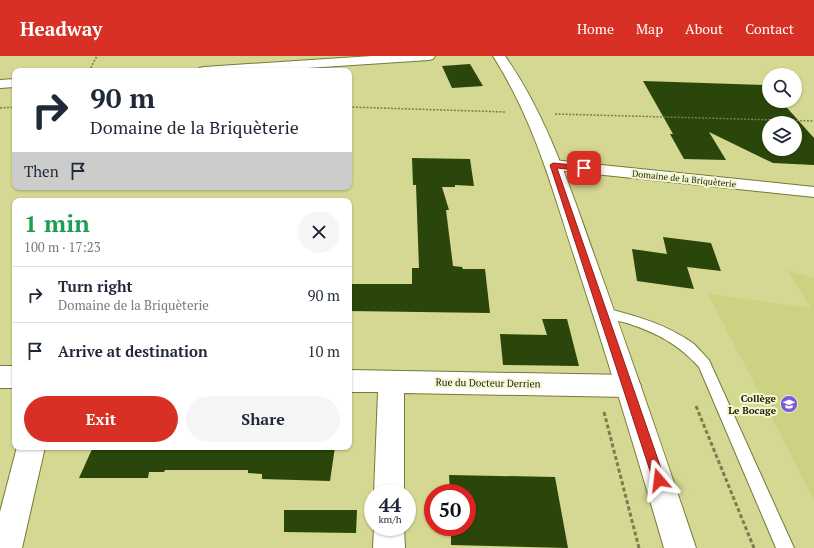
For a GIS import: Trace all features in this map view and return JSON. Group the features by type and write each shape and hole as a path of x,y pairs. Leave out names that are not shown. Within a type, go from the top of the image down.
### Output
{"street":[{"path":"249,68 429,56"},
{"path":"499,56 512,75 532,113 553,165 604,313 680,548"},
{"path":"0,84 12,83"},
{"name":"Domaine de la Briquèterie","path":"553,165 814,192"},
{"path":"0,377 12,378"},
{"name":"Rue du Docteur Derrien","path":"352,381 628,386"},
{"path":"389,484 391,382"},
{"path":"6,548 31,450"},
{"path":"389,536 389,548"}],"lane":[{"path":"604,313 624,317 670,337 690,349 704,364 785,548"}],"path":[{"path":"91,68 97,56"},
{"path":"0,108 12,107"},
{"path":"352,107 814,121"}],"shaded area":[{"name":"Collège Le Bocage","path":"787,270 814,278 814,500 708,294 811,308"}],"building":[{"path":"470,64 483,86 452,88 442,66"},
{"path":"643,81 762,85 762,108 787,108 794,116 762,116 762,156 802,156 802,125 814,138 814,165 773,163 709,132 726,160 684,159 670,134 673,134"},
{"path":"412,158 470,159 474,186 455,185 455,187 442,187 449,210 446,210 453,266 462,267 463,269 485,269 490,313 352,311 352,284 412,284 412,268 419,268 416,185 413,185"},
{"path":"663,237 711,243 721,271 687,267 694,289 637,281 632,249 667,254"},
{"path":"542,319 567,319 579,366 503,365 500,334 547,335"},
{"path":"92,450 335,450 330,481 262,479 262,474 248,473 248,470 165,470 164,472 149,472 148,478 79,478"},
{"path":"449,475 555,477 568,548 451,545 451,536 476,536 476,484 450,484"},
{"path":"284,510 357,510 356,533 284,532"}],"place":[{"name":"Collège Le Bocage","path":"789,404"}],"route":[{"path":"584,168 553,165 659,480"}]}
